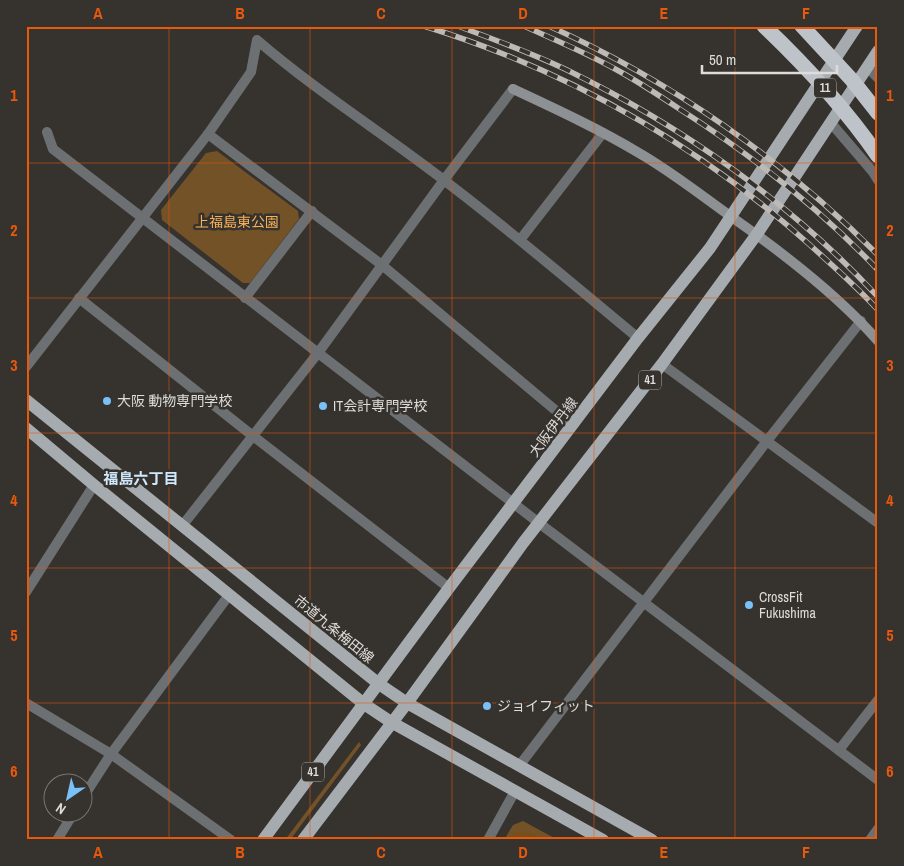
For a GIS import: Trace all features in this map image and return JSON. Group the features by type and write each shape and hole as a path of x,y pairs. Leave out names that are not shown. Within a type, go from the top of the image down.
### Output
{"highway":[{"name":"11","path":"764,26 796,56 832,96 878,156"},
{"name":"11","path":"802,26 852,80 878,113"}],"main road":[{"name":"大阪伊丹線","path":"263,840 572,425 710,248 857,26"},
{"name":"41","path":"303,840 407,703 539,523 662,364 757,234 878,51"},
{"name":"市道九条梅田線","path":"26,400 379,684 407,703 652,840"},
{"path":"26,428 364,704 391,722 603,840"}],"street":[{"path":"26,367 208,134 251,72 257,40 284,64 444,180 638,338"},
{"path":"867,67 878,78"},
{"path":"182,526 318,353 513,89 603,133 667,170 777,248 861,322 878,341"},
{"path":"831,123 878,180"},
{"path":"47,132 53,149 141,218 878,780"},
{"path":"520,240 603,133"},
{"path":"208,134 382,265 572,425"},
{"path":"245,298 312,211"},
{"path":"79,298 252,436 449,588"},
{"path":"519,766 767,441 861,322"},
{"path":"662,364 878,523"},
{"path":"26,592 94,485"},
{"path":"92,784 229,594"},
{"path":"839,750 878,700"},
{"path":"26,703 112,754 231,840"},
{"path":"488,840 515,791"},
{"path":"57,840 67,824"},
{"path":"870,840 878,829"}],"green space":[{"name":"上福島東公園","path":"217,151 298,211 299,219 250,283 243,283 162,220 161,210 206,153"},
{"path":"359,742 361,745 290,840 285,840"},
{"path":"523,821 558,840 504,840 513,825"}],"shaded area":[{"path":"514,832 530,833 543,840 511,840"}],"railway":[{"path":"424,26 477,44 579,88 629,114 676,143 723,175 767,209 810,245 878,310"},
{"path":"458,26 527,52 567,70 610,92 693,142 733,169 772,199 809,230 878,297"},
{"path":"524,26 583,52 617,70 708,128 759,164 809,204 878,270"},
{"path":"549,26 639,72 724,126 765,155 804,187 878,255"}],"place":[{"name":"大阪 動物専門学校","path":"107,401"},
{"name":"IT会計専門学校","path":"323,406"},
{"name":"CrossFit Fukushima","path":"749,605"},
{"name":"ジョイフィット","path":"487,706"}],"district":[{"name":"福島六丁目","path":"141,479"}]}
